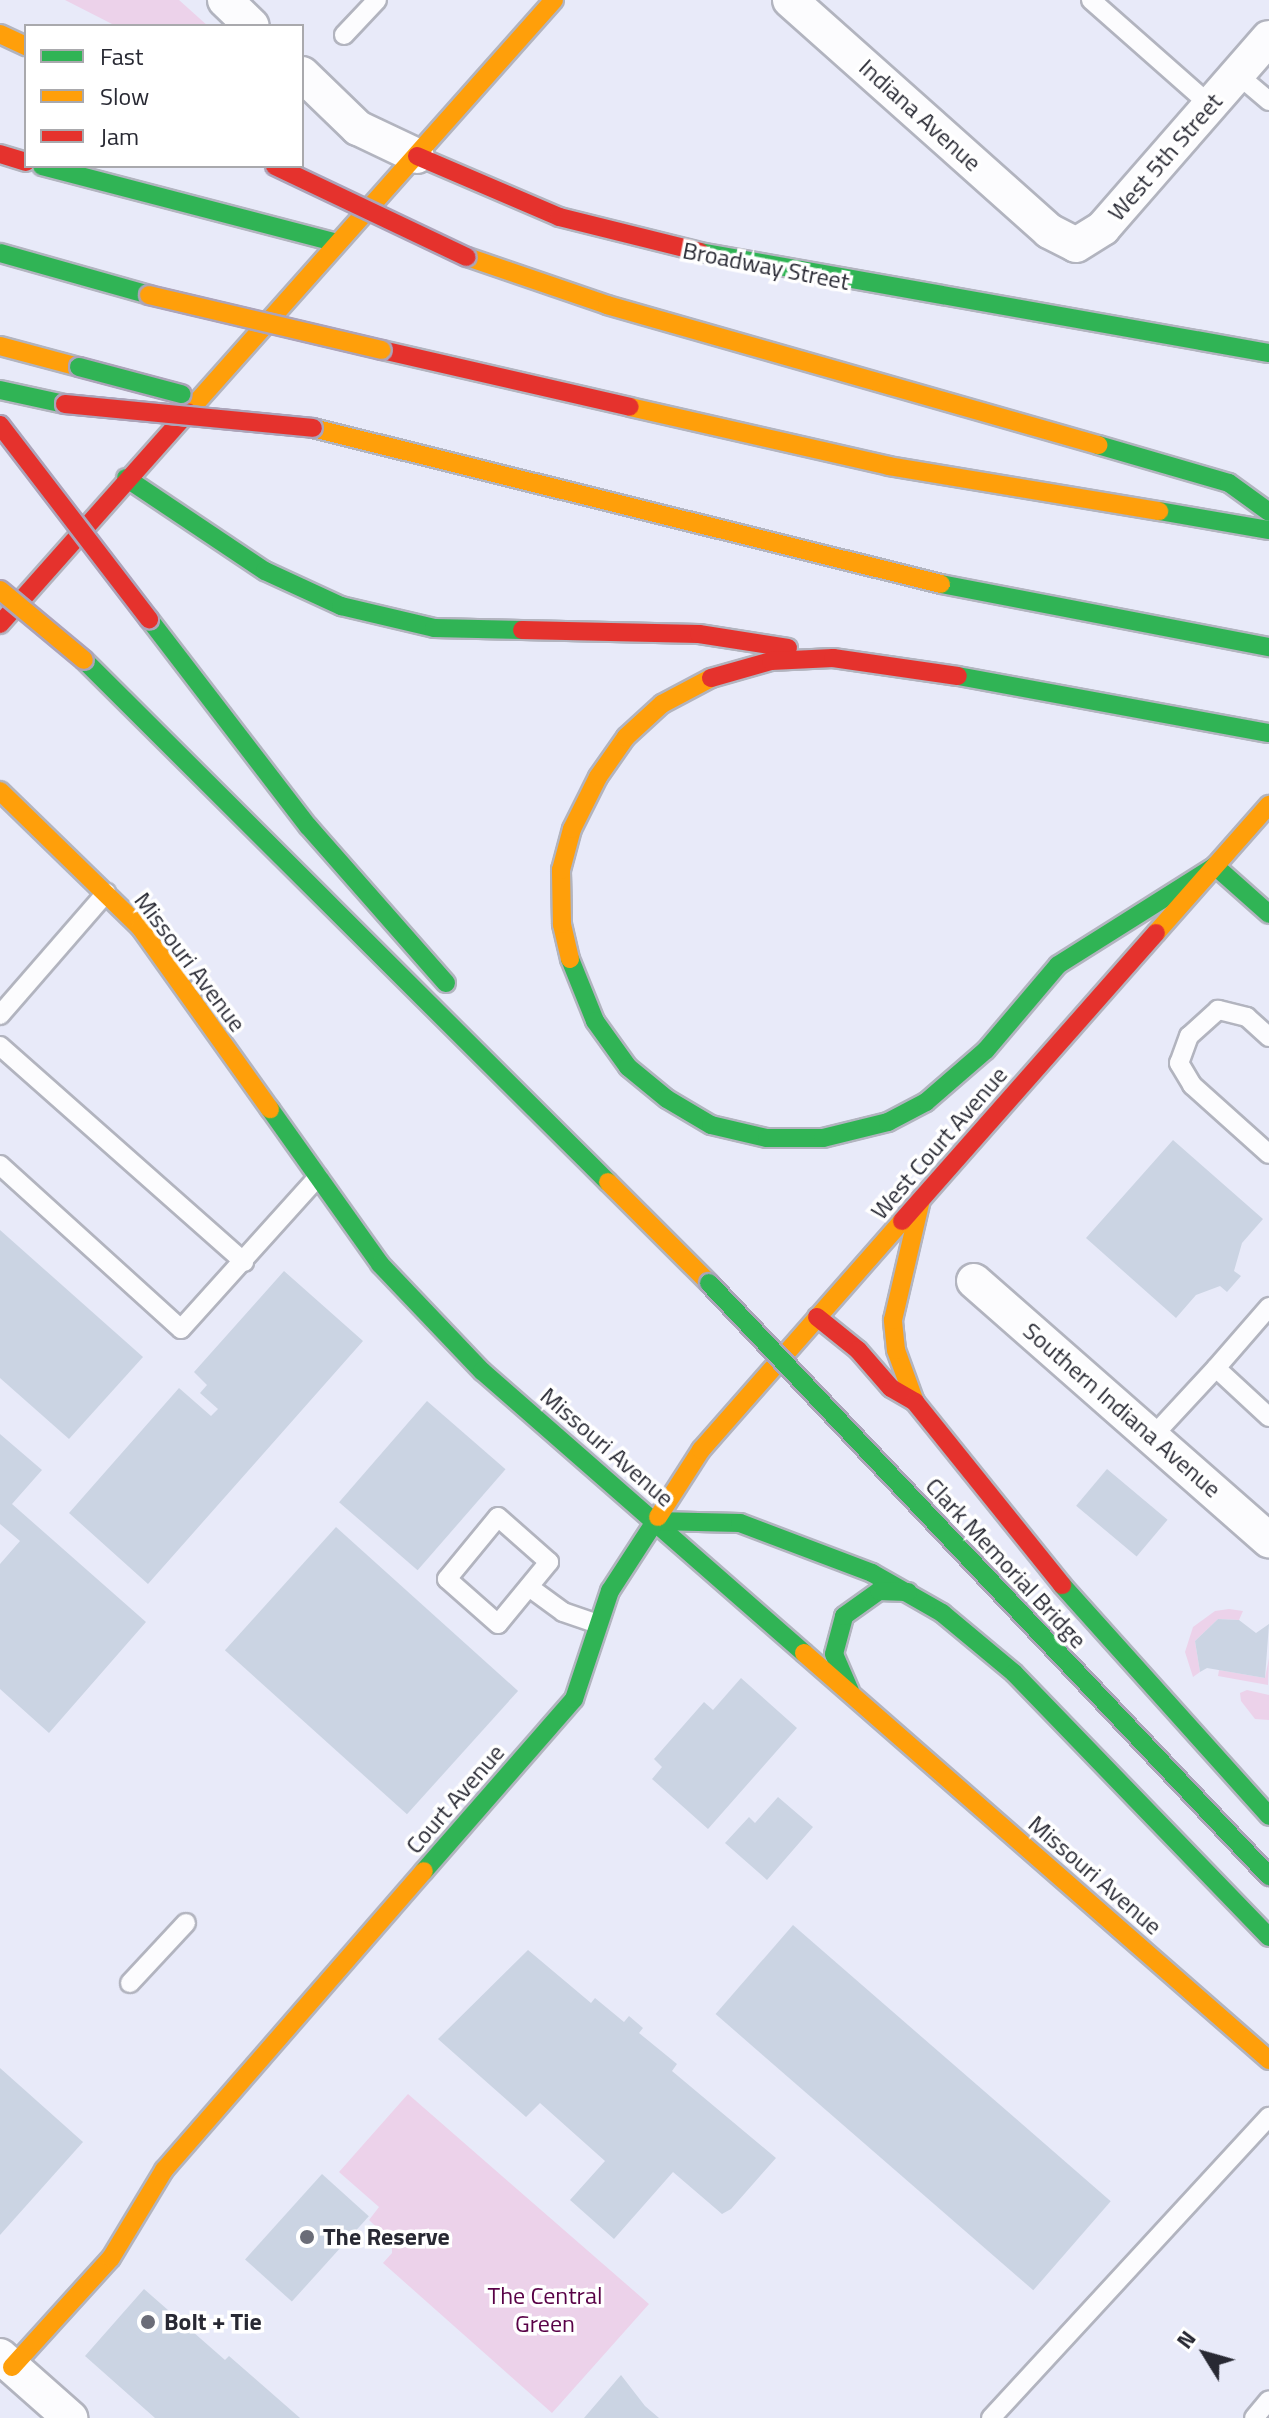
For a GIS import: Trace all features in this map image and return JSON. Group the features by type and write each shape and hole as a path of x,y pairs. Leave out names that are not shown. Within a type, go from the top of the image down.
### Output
{"main road":[{"path":"0,624 126,478 554,0"},
{"path":"0,34 24,45"},
{"path":"0,154 24,161"},
{"name":"Broadway Street","path":"417,156 559,217 666,247 1269,353"},
{"path":"50,168 337,243"},
{"path":"279,168 467,257 607,305 1229,483 1269,512"},
{"path":"0,253 149,295 889,466 1269,530"},
{"path":"0,346 313,428 940,584 1261,645"},
{"path":"0,390 65,404 313,428"},
{"path":"0,425 308,826 456,994"},
{"path":"126,478 265,571 357,610 434,628 699,634 1207,718 1269,733"},
{"path":"0,590 84,660 709,1283"},
{"path":"917,668 833,658 771,661 718,674 662,704 626,737 598,777 572,829 561,870 567,950 573,975 595,1021 628,1067 667,1099 711,1125 767,1138 823,1138 888,1122 957,1078 1058,965 1215,866 1269,914"},
{"name":"Missouri Avenue","path":"0,791 140,927 380,1264 482,1371 1269,2060"},
{"name":"West Court Avenue","path":"656,1521 701,1450 1269,805"},
{"path":"508,1054 709,1283"},
{"path":"921,1200 893,1320 896,1350 915,1402 1084,1612 1269,1816"},
{"name":"Clark Memorial Bridge","path":"709,1283 1269,1876"},
{"path":"817,1317 858,1350 891,1388 915,1402"},
{"path":"656,1521 740,1523 908,1592 975,1637 1014,1673 1269,1937"},
{"name":"Court Avenue","path":"4,2367 111,2258 164,2170 574,1699 610,1591 656,1521"},
{"path":"850,1691 834,1654 844,1616 879,1591 908,1592"}],"street":[{"path":"225,0 250,24"},
{"name":"Indiana Avenue","path":"790,0 1049,231"},
{"name":"West 5th Street","path":"1049,231 1076,245 1090,239 1269,38"},
{"name":"Broadway Street","path":"304,76 358,128 417,156"},
{"name":"Southern Indiana Avenue","path":"974,1281 1269,1540"},
{"path":"4,2367 70,2418"}],"lane":[{"path":"344,35 377,0"},
{"path":"1091,0 1210,105"},
{"path":"1237,74 1269,101"},
{"path":"0,1015 106,893"},
{"path":"1269,1037 1247,1017 1218,1010 1189,1036 1179,1063 1192,1085 1269,1154"},
{"path":"0,1046 244,1262"},
{"path":"0,1165 181,1329 318,1177"},
{"path":"1152,1437 1269,1307"},
{"path":"1216,1368 1269,1417"},
{"path":"498,1517 549,1562 529,1587 498,1624 447,1579 498,1517"},
{"path":"529,1587 563,1612 598,1624"},
{"path":"130,1983 186,1923"},
{"path":"991,2418 1269,2117"},
{"path":"1254,2418 1269,2400"}],"green space":[{"path":"65,0 179,0 206,24 112,24"},
{"path":"1215,1611 1243,1611 1239,1620 1218,1619 1195,1641 1200,1672 1193,1677 1185,1652 1193,1627"},
{"path":"1269,1658 1268,1685 1218,1676 1219,1670 1265,1678"},
{"path":"1247,1690 1269,1695 1269,1720 1255,1719 1241,1701 1240,1693"},
{"name":"The Central Green","path":"408,2094 649,2304 552,2413 383,2263 392,2253 392,2242 369,2220 379,2207 339,2172"}],"building":[{"path":"1173,1140 1263,1219 1242,1243 1234,1271 1241,1276 1227,1292 1220,1286 1196,1295 1176,1318 1086,1238"},
{"path":"0,1230 143,1357 69,1439 0,1378"},
{"path":"284,1271 363,1341 148,1584 69,1513 179,1388 211,1416 218,1409 200,1393 207,1385 194,1372"},
{"path":"427,1401 505,1469 418,1570 339,1502"},
{"path":"0,1434 42,1470 12,1504 146,1622 49,1733 0,1689 0,1564 20,1541 0,1524"},
{"path":"1107,1469 1168,1520 1137,1557 1076,1506"},
{"path":"336,1527 518,1691 407,1814 225,1650"},
{"path":"1218,1619 1239,1620 1256,1633 1269,1624 1265,1678 1207,1668 1200,1672 1195,1641"},
{"path":"741,1678 797,1728 708,1829 652,1779 662,1767 654,1759 704,1702 713,1710"},
{"path":"778,1797 813,1827 767,1880 725,1843 749,1817 755,1823"},
{"path":"793,1925 1111,2201 1033,2290 716,2014"},
{"path":"528,1950 591,2003 595,1998 624,2022 629,2016 643,2028 639,2033 677,2064 672,2071 776,2158 731,2209 722,2214 673,2172 614,2239 570,2200 605,2161 540,2103 526,2117 438,2039"},
{"path":"0,2068 83,2142 0,2235"},
{"name":"The Reserve","path":"322,2174 369,2216 292,2302 245,2259"},
{"name":"Bolt + Tie","path":"144,2289 225,2360 229,2356 300,2418 155,2418 85,2356"},
{"path":"621,2375 645,2406 659,2418 584,2418"}],"traffic: fast":[{"path":"50,168 337,243"},
{"path":"700,252 1269,353"},
{"path":"0,253 149,295"},
{"path":"79,367 181,394"},
{"path":"0,390 65,404"},
{"path":"1098,445 1229,483 1269,512"},
{"path":"126,478 265,571 341,606 434,628 522,630"},
{"path":"1159,511 1269,530"},
{"path":"941,584 1269,647"},
{"path":"149,619 308,826 446,983"},
{"path":"84,660 608,1182"},
{"path":"958,676 1269,733"},
{"path":"1215,866 1269,914"},
{"path":"570,959 595,1021 628,1067 667,1099 711,1125 767,1138 823,1138 888,1122 926,1102 986,1050 1058,965 1215,866"},
{"path":"270,1109 380,1264 482,1371 804,1653"},
{"path":"709,1283 1269,1876"},
{"path":"424,1871 574,1699 610,1591 658,1517"},
{"path":"656,1521 740,1523 872,1573 942,1613 1014,1673 1269,1937"},
{"path":"1062,1585 1269,1816"},
{"path":"850,1691 834,1654 844,1616 879,1591 908,1592"}],"traffic: slow":[{"path":"188,412 554,0"},
{"path":"0,34 24,45"},
{"path":"467,257 607,305 1098,445"},
{"path":"149,295 382,350"},
{"path":"0,346 79,367"},
{"path":"630,407 889,466 1159,511"},
{"path":"313,428 941,584"},
{"path":"0,590 84,660"},
{"path":"570,959 562,924 561,870 572,829 598,777 626,737 662,704 711,678"},
{"path":"0,791 140,927 270,1109"},
{"path":"1156,933 1269,805"},
{"path":"608,1182 709,1283"},
{"path":"915,1402 896,1350 893,1320 921,1200"},
{"path":"658,1517 701,1450 902,1221"},
{"path":"804,1653 1269,2060"},
{"path":"12,2367 111,2258 164,2170 424,1871"}],"traffic: jam":[{"path":"0,154 24,161"},
{"path":"417,156 559,217 700,252"},
{"path":"279,168 467,257"},
{"path":"382,350 630,407"},
{"path":"65,404 313,428"},
{"path":"0,624 188,412"},
{"path":"0,425 149,619"},
{"path":"522,630 699,634 788,648"},
{"path":"711,678 771,661 833,658 958,676"},
{"path":"902,1221 1156,933"},
{"path":"817,1317 858,1350 891,1388 915,1402 1062,1585"}],"place":[{"name":"The Reserve","path":"307,2237"},
{"name":"Bolt + Tie","path":"148,2322"}]}
